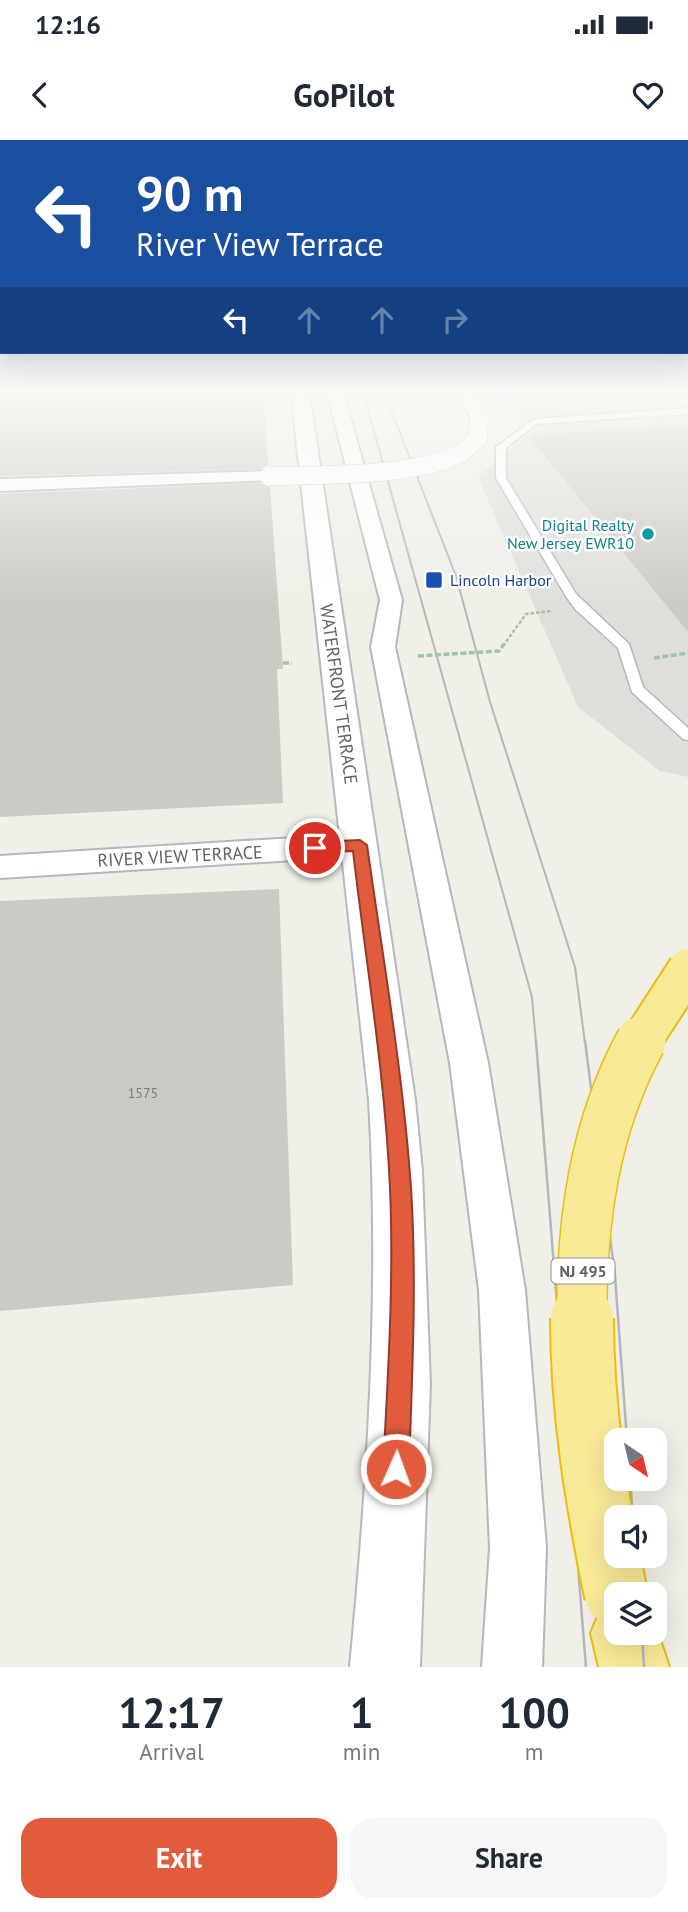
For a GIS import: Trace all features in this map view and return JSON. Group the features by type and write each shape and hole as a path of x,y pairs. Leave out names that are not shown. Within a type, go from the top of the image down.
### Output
{"highway":[{"name":"NJ 495","path":"613,1582 601,1525 588,1429 582,1353 583,1268 590,1197 599,1147 613,1102 635,1053 688,968"},
{"path":"628,1645 634,1667"}],"street":[{"name":"WATERFRONT TERRACE","path":"309,463 392,1100 401,1201 403,1296 393,1563 384,1667"},
{"path":"354,463 391,600 383,647 469,1063 502,1290 518,1548 512,1667"},
{"path":"0,485 383,472 430,463"},
{"name":"RIVER VIEW TERRACE","path":"0,867 360,845"}],"lane":[{"path":"501,463 501,478 580,607 624,646 637,689 688,736"}],"path":[{"path":"385,659 499,651 526,614 580,607"},
{"path":"647,651 652,659 688,653"},
{"path":"283,663 292,663"}],"shaded area":[{"path":"494,463 688,463 688,777 660,771 578,707 478,477"}],"building":[{"path":"0,463 268,465 261,469 0,476"},
{"name":"Digital Realty New Jersey EWR10","path":"551,463 688,463 688,632"},
{"path":"261,483 270,487 283,669 277,669 283,803 0,817 0,494"},
{"path":"279,889 293,1285 0,1311 0,901"}],"tram line":[{"path":"383,463 532,997 536,1043"},
{"path":"412,463 456,576 490,702 575,967 585,1043"},
{"path":"536,1041 586,1667"},
{"path":"585,1041 615,1276 626,1428"},
{"path":"631,1491 632,1505"},
{"path":"637,1568 638,1582"},
{"path":"643,1645 644,1667"}],"place":[{"name":"Digital Realty New Jersey EWR10","path":"648,534"},
{"name":"Lincoln Harbor","path":"434,580"}],"route":[{"path":"315,848 360,845 392,1100 400,1187 403,1296 396,1469"}]}
